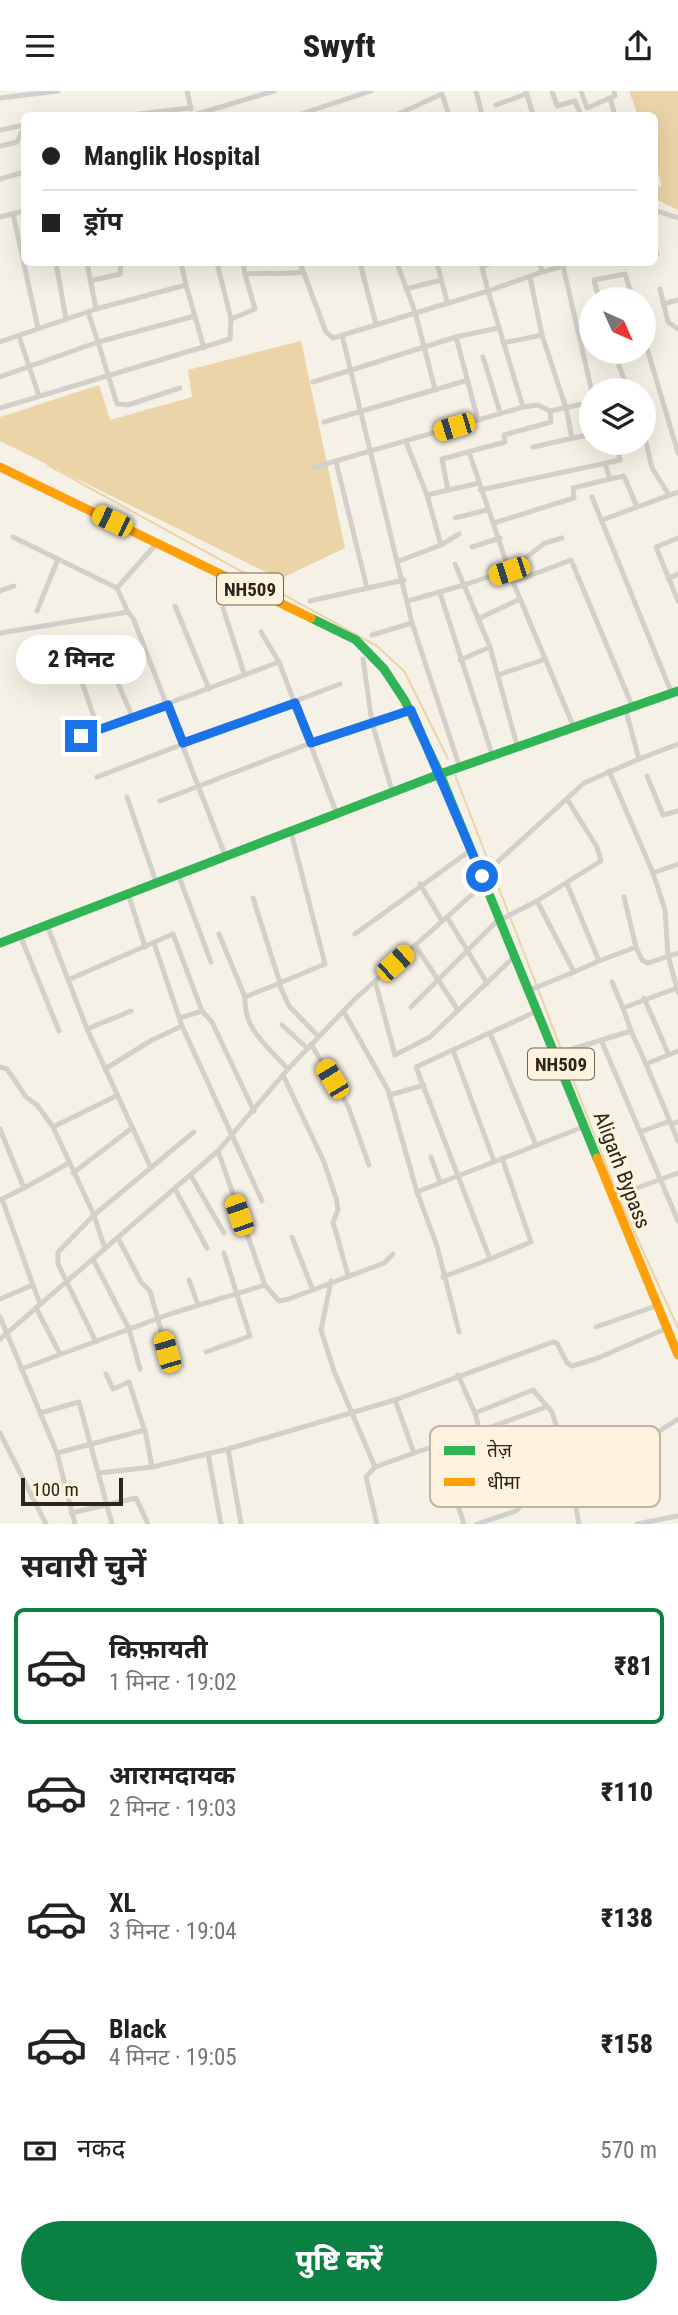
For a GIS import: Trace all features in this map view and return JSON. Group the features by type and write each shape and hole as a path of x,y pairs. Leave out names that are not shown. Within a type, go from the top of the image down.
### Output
{"main road":[{"name":"Aligarh Bypass","path":"0,467 356,640 389,672 411,710 515,956 534,988 538,1011 560,1053 586,1126 617,1196 656,1305 678,1355"},
{"path":"247,846 391,787 674,689"},
{"path":"0,943 247,846 291,832 458,762 572,723 586,721"}],"street":[{"path":"3,95 58,91"},
{"path":"187,91 192,112"},
{"path":"204,112 272,91"},
{"path":"307,112 370,91"},
{"path":"476,91 481,112"},
{"path":"552,91 557,106 575,101 580,112"},
{"path":"580,91 587,107 615,96 614,91"},
{"path":"496,105 526,92 532,112"},
{"path":"403,112 442,94 448,112"},
{"path":"610,98 614,112"},
{"path":"418,106 419,112"},
{"path":"168,112 190,108"},
{"path":"0,129 21,126"},
{"path":"0,146 17,142 21,133"},
{"path":"0,179 21,174"},
{"path":"658,211 678,218"},
{"path":"0,214 21,212"},
{"path":"13,214 21,250"},
{"path":"24,266 38,328"},
{"path":"57,266 66,319"},
{"path":"88,266 96,309"},
{"path":"90,281 120,274 121,266"},
{"path":"182,266 204,348"},
{"path":"0,408 230,339 231,319 218,266"},
{"path":"231,319 255,309 244,266"},
{"path":"301,266 317,301 326,332 333,338 563,266 589,378"},
{"path":"361,266 376,324"},
{"path":"398,266 415,312 435,389"},
{"path":"438,266 447,302"},
{"path":"482,266 523,407"},
{"path":"541,266 542,272"},
{"path":"245,274 266,272 279,276 303,272"},
{"path":"596,287 594,280 625,274 629,287"},
{"path":"530,277 542,335 566,408 572,438"},
{"path":"406,289 441,280"},
{"path":"0,342 96,309 186,285"},
{"path":"660,289 668,322 678,329"},
{"path":"663,304 678,300"},
{"path":"88,312 114,399 121,406 180,388"},
{"path":"0,377 97,342 195,316"},
{"path":"313,382 456,337 498,328"},
{"path":"342,335 404,580 412,623 458,762"},
{"path":"503,343 542,335"},
{"path":"19,336 39,396"},
{"path":"456,337 478,420"},
{"path":"483,357 500,412"},
{"path":"652,364 678,453"},
{"path":"324,422 466,381"},
{"path":"315,467 500,412 538,405 550,411 579,405"},
{"path":"448,491 442,459 505,442 503,435 551,422 550,411"},
{"path":"533,447 579,437"},
{"path":"406,442 427,495 441,545"},
{"path":"469,452 513,582 572,723"},
{"path":"427,495 606,463 620,460 619,455"},
{"path":"649,455 652,468 668,495"},
{"path":"336,462 367,588"},
{"path":"606,463 610,479"},
{"path":"494,523 574,498 573,488 624,476 637,507"},
{"path":"602,520 678,492"},
{"path":"592,497 674,689"},
{"path":"455,518 487,510"},
{"path":"399,561 441,545 459,534"},
{"path":"13,537 117,588 168,705 225,855"},
{"path":"472,547 500,538"},
{"path":"408,601 509,571 545,543 562,538"},
{"path":"678,538 656,547 678,601"},
{"path":"117,588 157,543"},
{"path":"37,611 58,559"},
{"path":"513,582 571,560 628,707 639,759"},
{"path":"455,564 490,647 516,742"},
{"path":"668,579 678,575"},
{"path":"310,601 404,580"},
{"path":"0,591 14,586"},
{"path":"440,593 491,751"},
{"path":"478,619 520,599"},
{"path":"174,607 209,689"},
{"path":"223,608 244,673"},
{"path":"0,633 128,612"},
{"path":"372,635 412,623"},
{"path":"261,632 279,662 335,809"},
{"path":"460,660 490,647"},
{"path":"363,659 372,723 391,787"},
{"path":"498,675 545,659"},
{"path":"81,736 279,662"},
{"path":"116,679 132,716"},
{"path":"97,777 340,684"},
{"path":"83,685 98,729"},
{"path":"160,801 311,743 411,710"},
{"path":"3,1337 218,1151 309,1046 584,783 678,744"},
{"path":"609,771 653,873 668,921 667,956 677,990 623,1008"},
{"path":"647,776 663,815 678,811"},
{"path":"127,797 156,882"},
{"path":"411,1007 501,919 567,884 601,861 597,847 567,799"},
{"path":"245,997 325,964 291,832"},
{"path":"355,934 420,884 471,850"},
{"path":"653,873 678,864"},
{"path":"178,874 211,962"},
{"path":"420,884 487,983"},
{"path":"567,884 599,961"},
{"path":"128,893 145,947"},
{"path":"624,897 636,947 642,960 648,963 678,953"},
{"path":"253,898 289,1006 318,1037"},
{"path":"537,901 574,972"},
{"path":"47,925 116,1096 151,1168"},
{"path":"70,979 173,934 202,1011 212,1022 254,1111"},
{"path":"219,934 245,997 244,1012 254,1032 288,1069"},
{"path":"20,935 60,1031"},
{"path":"154,943 182,1027 262,1201"},
{"path":"415,945 458,1010"},
{"path":"534,988 636,947"},
{"path":"375,981 395,1055 430,1037 515,956"},
{"path":"612,982 631,1031 673,1122 678,1141"},
{"path":"644,999 668,1053"},
{"path":"87,1028 131,1011"},
{"path":"180,1018 202,1011"},
{"path":"490,1259 416,1067 538,1011"},
{"path":"344,1012 390,1095 417,1192 437,1245 459,1332"},
{"path":"282,1025 309,1046 348,1106 369,1165"},
{"path":"105,1069 152,1040 182,1027"},
{"path":"560,1053 631,1031"},
{"path":"490,1033 536,1145"},
{"path":"601,1039 678,1221"},
{"path":"453,1050 494,1161"},
{"path":"646,1064 678,1051"},
{"path":"0,1067 7,1069 52,1128 94,1215 105,1249"},
{"path":"283,1075 324,1162 336,1198 338,1210 333,1222 348,1275"},
{"path":"390,1095 424,1085"},
{"path":"52,1128 116,1096"},
{"path":"640,1132 673,1122"},
{"path":"417,1192 586,1126"},
{"path":"73,1173 132,1128"},
{"path":"0,1129 24,1188"},
{"path":"96,1342 58,1264 58,1252 94,1215 194,1132"},
{"path":"218,1151 265,1285 279,1301 384,1263 393,1254"},
{"path":"431,1157 440,1182"},
{"path":"443,1277 531,1243 502,1158"},
{"path":"60,1354 38,1306 33,1285 1,1199 69,1163"},
{"path":"617,1196 678,1173"},
{"path":"191,1175 224,1233"},
{"path":"175,1189 207,1248"},
{"path":"292,1237 312,1288"},
{"path":"118,1238 149,1291 167,1352"},
{"path":"206,1352 250,1336 239,1292 224,1253"},
{"path":"93,1259 129,1329 140,1369"},
{"path":"189,1280 198,1305"},
{"path":"331,1281 321,1330 350,1412 374,1467"},
{"path":"0,1299 33,1285"},
{"path":"21,1369 157,1319 265,1285"},
{"path":"596,1328 656,1305"},
{"path":"0,1317 3,1337 21,1369 57,1453 75,1524"},
{"path":"99,1473 152,1467 228,1449 395,1400 457,1375 553,1342 557,1343 567,1363 575,1365 666,1329"},
{"path":"106,1374 113,1389 129,1382 145,1430 152,1467"},
{"path":"457,1375 479,1426"},
{"path":"475,1413 533,1389 552,1412 556,1426"},
{"path":"395,1400 414,1453"},
{"path":"40,1413 79,1402 112,1524"},
{"path":"494,1426 546,1407"},
{"path":"660,1431 678,1419"},
{"path":"57,1453 145,1430"},
{"path":"0,1433 46,1524"},
{"path":"377,1524 366,1478 374,1467 430,1447"},
{"path":"228,1449 241,1524"},
{"path":"208,1454 222,1524"},
{"path":"71,1513 136,1498 148,1524"},
{"path":"459,1507 464,1524"},
{"path":"477,1524 516,1511 520,1507"},
{"path":"637,1524 678,1516"}],"shaded area":[{"path":"629,91 678,91 678,210 658,200 658,187 662,185 658,173 658,112 637,112"},
{"path":"301,341 345,548 280,579 0,441 0,417 99,385 110,420 192,397 188,370"}],"waterway":[{"path":"48,465 377,646 404,671 448,759"},
{"path":"455,775 489,863"},
{"path":"493,873 508,912"},
{"path":"510,917 536,984"},
{"path":"538,989 561,1049"},
{"path":"563,1054 617,1193"},
{"path":"619,1198 678,1328"}],"traffic: fast":[{"path":"311,618 356,640 384,669 405,701 440,774 597,1158"},
{"path":"0,943 440,774 678,691"}],"traffic: slow":[{"path":"0,467 311,618"},
{"path":"597,1158 678,1355"}],"route":[{"path":"81,736 168,705 183,743 295,703 311,743 411,710 482,876"}]}
